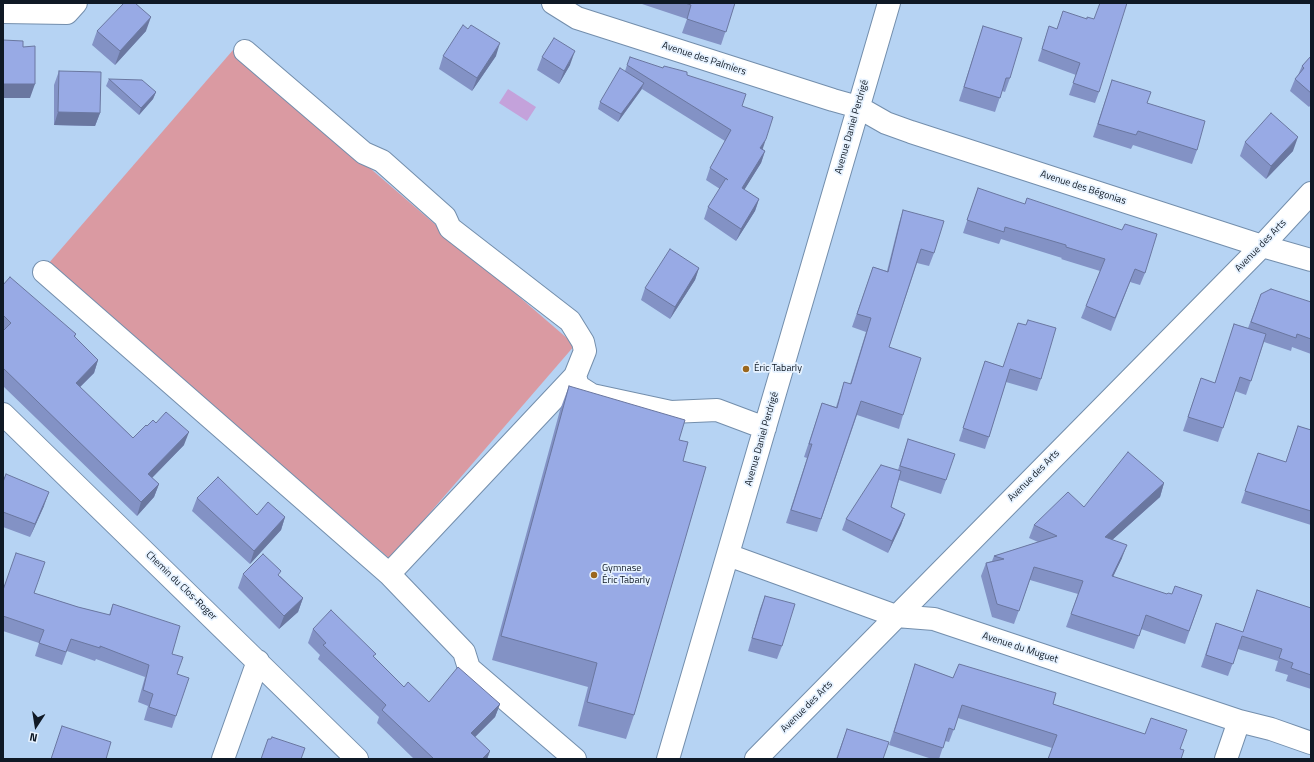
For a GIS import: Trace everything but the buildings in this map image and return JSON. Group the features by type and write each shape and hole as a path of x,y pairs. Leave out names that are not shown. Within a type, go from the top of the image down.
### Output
{"street":[{"path":"3,12 67,13 76,3"},
{"name":"Avenue des Palmiers","path":"552,3 577,18 858,107"},
{"name":"Avenue Daniel Perdrigé","path":"668,759 889,3"},
{"path":"245,51 364,153 382,161 445,217 450,228 570,321 583,342 584,351 575,376 389,574"},
{"name":"Avenue des Bégonias","path":"858,107 886,123 911,132 1262,246 1311,260"},
{"name":"Avenue des Arts","path":"756,759 1262,246 1311,193"},
{"path":"44,272 389,574 464,652 469,668 575,759"},
{"path":"575,376 578,386 592,394 671,412 717,410 765,428"},
{"name":"Chemin du Clos-Roger","path":"3,414 358,759"},
{"name":"Avenue du Muguet","path":"728,555 896,616 934,619 1239,721 1271,729 1311,743"},
{"path":"224,759 258,661"},
{"path":"1226,759 1239,721"}],"shaded area":[{"path":"233,50 575,345 390,559 48,264"},
{"path":"508,89 536,107 527,121 499,103"}],"place":[{"name":"Éric Tabarly","path":"746,369"},
{"name":"Gymnase Éric Tabarly","path":"594,575"}]}
